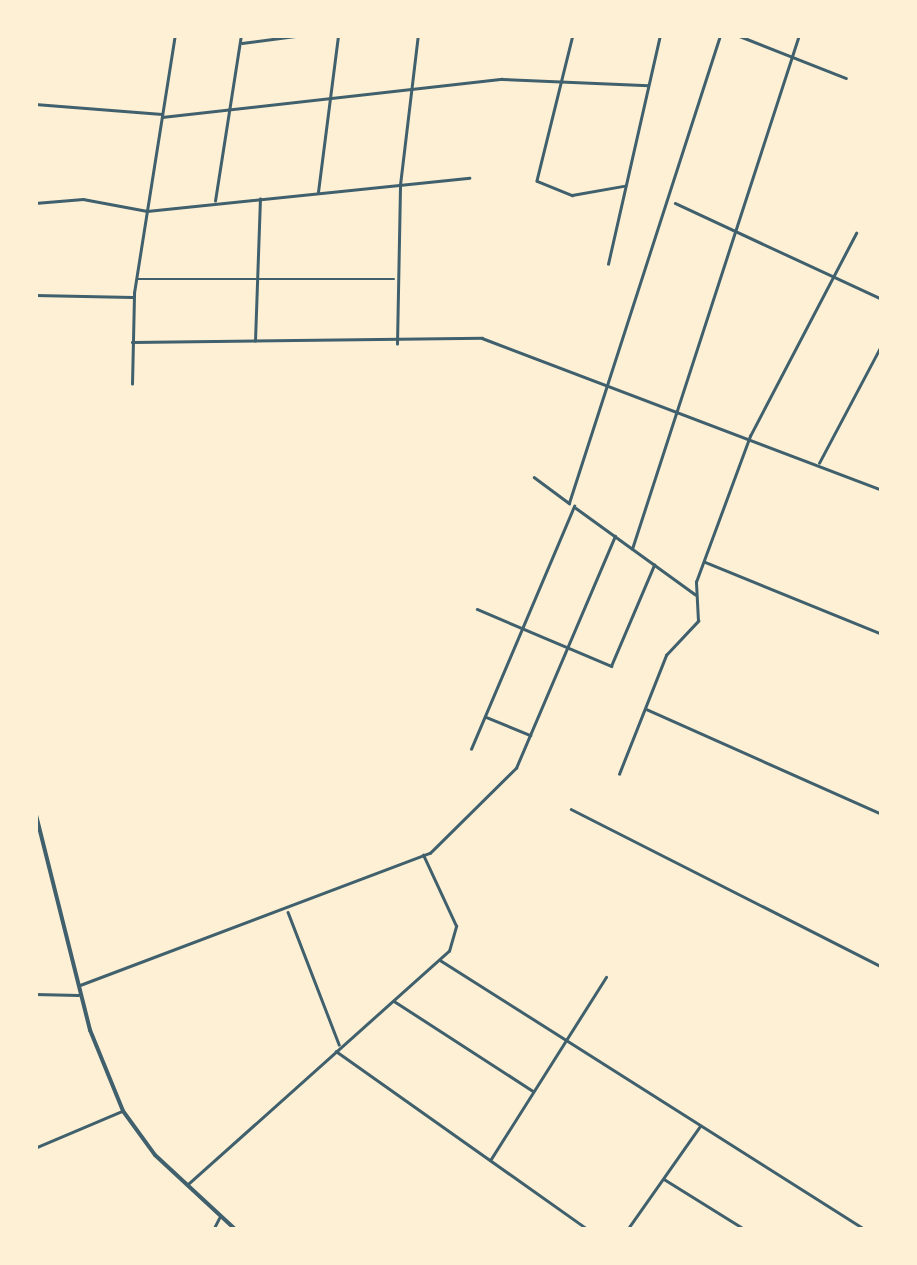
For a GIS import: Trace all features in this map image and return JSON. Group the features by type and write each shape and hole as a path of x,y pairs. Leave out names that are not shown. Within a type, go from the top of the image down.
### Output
{"street":[{"path":"132,384 136,279 175,35"},
{"path":"214,204 242,35"},
{"path":"240,43 304,35"},
{"path":"318,193 338,35"},
{"path":"397,345 400,185 418,35"},
{"path":"573,35 557,82 538,181 572,195 623,186"},
{"path":"608,264 660,35"},
{"path":"471,749 572,505 673,202 720,35"},
{"path":"738,35 846,78"},
{"path":"632,549 743,230 799,35"},
{"path":"35,104 162,115 231,114 409,91 557,82 648,85"},
{"path":"35,203 84,199 147,211 469,178"},
{"path":"255,343 260,199"},
{"path":"673,202 743,230 882,300"},
{"path":"619,774 666,655 698,620 703,562 750,436 856,233"},
{"path":"136,279 396,279"},
{"path":"35,295 134,297"},
{"path":"132,342 397,345 482,338 614,381 882,490"},
{"path":"818,464 882,344"},
{"path":"534,478 698,596"},
{"path":"80,985 423,856 512,775 615,536"},
{"path":"703,562 882,634"},
{"path":"477,609 611,666 654,565"},
{"path":"644,709 882,814"},
{"path":"485,717 530,735"},
{"path":"571,808 882,966"},
{"path":"35,812 81,995 123,1111 186,1186 236,1230"},
{"path":"186,1186 440,960 456,926 423,856"},
{"path":"287,910 337,1048 589,1230"},
{"path":"440,960 866,1230"},
{"path":"490,1160 606,977"},
{"path":"35,994 81,995"},
{"path":"394,1001 534,1092"},
{"path":"35,1148 123,1111"},
{"path":"627,1230 700,1124"},
{"path":"663,1178 746,1230"},
{"path":"214,1230 220,1216"}]}
